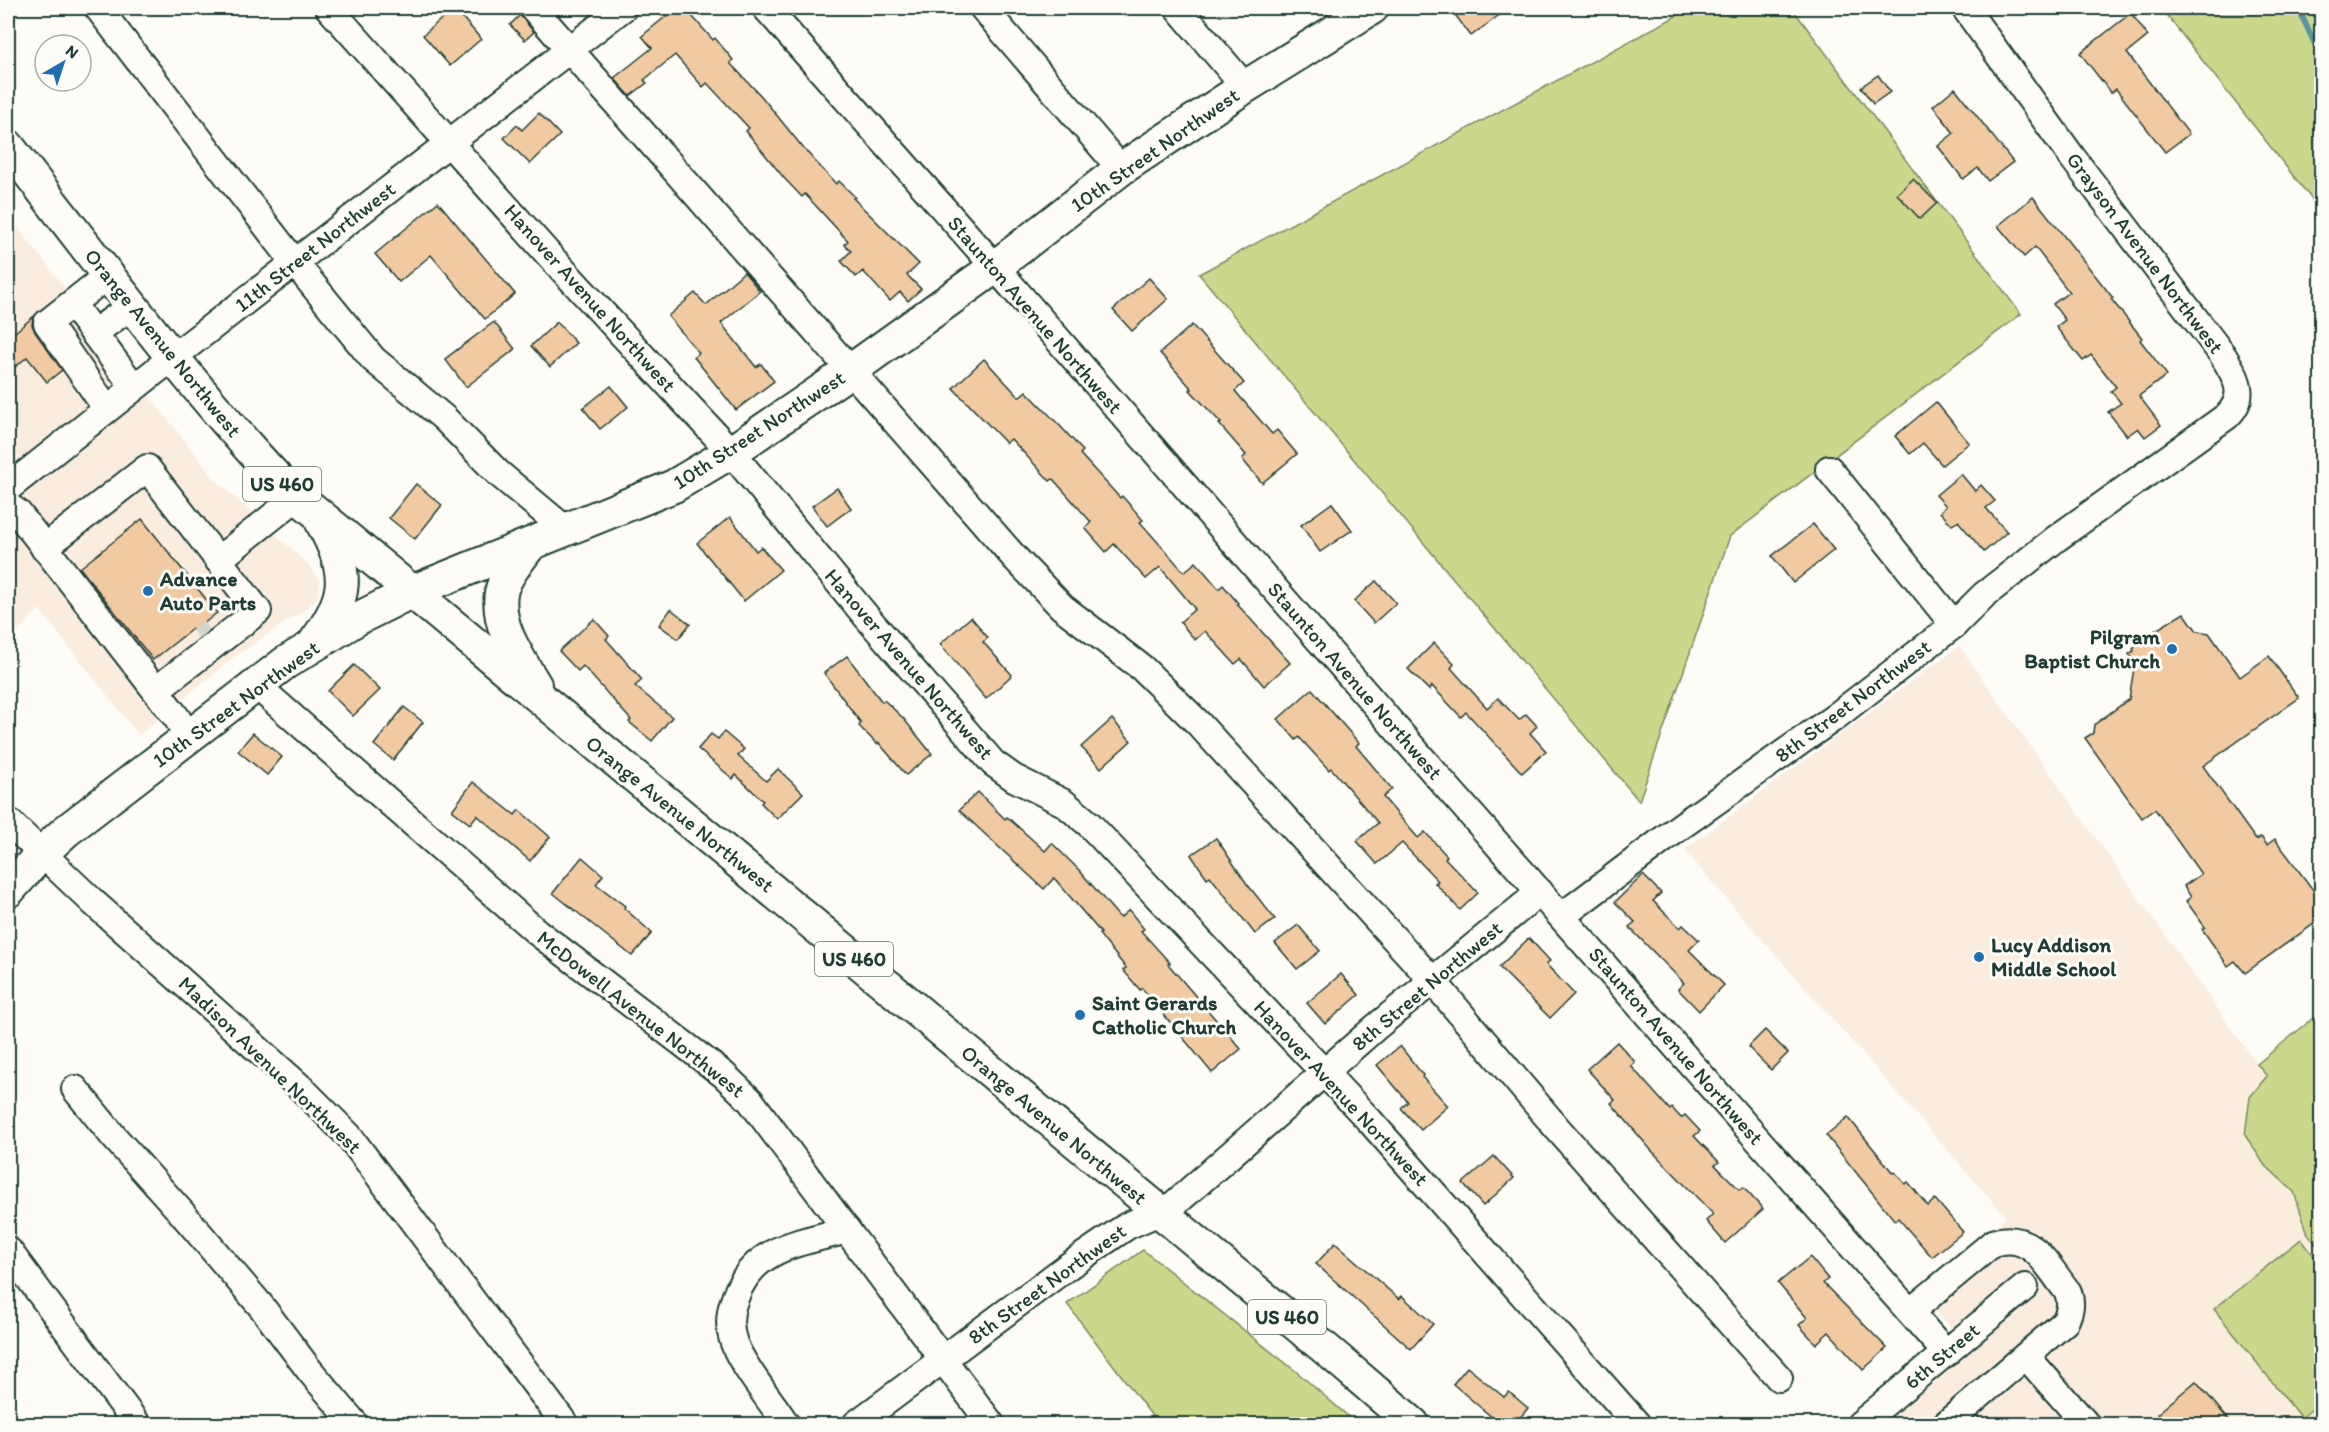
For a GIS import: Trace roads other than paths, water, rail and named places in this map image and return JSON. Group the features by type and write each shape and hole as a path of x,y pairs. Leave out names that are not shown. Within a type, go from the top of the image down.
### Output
{"main road":[{"name":"10th Street Northwest","path":"8,891 42,853 66,831 256,685 314,645 357,619 411,592 674,486 731,452 850,371 995,267 1121,169 1245,87 1372,8"},
{"name":"Orange Avenue Northwest","path":"8,146 239,438 307,506 1333,1355 1413,1425"},
{"path":"307,506 336,549 343,575 341,597 332,619 314,645"},
{"path":"530,545 511,570 501,593 502,620 515,651 548,706"}],"street":[{"path":"98,8 295,263 373,359 444,418 498,473 566,530"},
{"name":"Hanover Avenue Northwest","path":"329,8 731,452 866,616 993,763 1014,778 1064,803 1089,824 1324,1072 1636,1425"},
{"path":"532,8 1015,558 1062,607 1142,668 1198,723 1433,981 1556,1127 1779,1378"},
{"name":"11th Street Northwest","path":"8,488 134,387 623,8"},
{"name":"Staunton Avenue Northwest","path":"766,8 1946,1353"},
{"path":"983,8 1121,169"},
{"path":"1178,8 1245,87"},
{"name":"Grayson Avenue Northwest","path":"1965,8 2072,157 2215,344 2237,378 2240,392 2233,411 2140,479"},
{"path":"107,409 47,323 108,274"},
{"path":"72,304 134,387"},
{"path":"94,333 132,305"},
{"path":"86,378 113,358"},
{"path":"44,548 147,468 258,611 156,690"},
{"path":"1829,469 1954,625"},
{"name":"8th Street Northwest","path":"1562,916 1681,826 1835,717 1954,625 1991,590 2057,538 2140,479"},
{"path":"8,506 18,513 156,690 188,737"},
{"path":"218,560 307,506"},
{"path":"183,669 186,651 206,635 236,628"},
{"name":"McDowell Avenue Northwest","path":"256,685 537,932 724,1075 750,1100 991,1425"},
{"name":"Madison Avenue Northwest","path":"8,821 94,903 301,1089 349,1137 372,1164 565,1425"},
{"name":"8th Street Northwest","path":"856,1425 1067,1267 1127,1226 1172,1207 1324,1072 1540,892"},
{"path":"75,1089 254,1298 355,1425"},
{"path":"786,1425 735,1345 730,1329 731,1310 743,1280 760,1260 784,1247 847,1230"},
{"path":"1910,1312 1993,1243 2005,1239 2018,1239 2030,1245 2068,1292 2071,1301 2070,1312 2065,1322 1946,1425"},
{"path":"8,1251 137,1425"},
{"name":"6th Street","path":"1860,1425 2025,1287"},
{"path":"2026,1356 2086,1425"}],"waterway":[{"path":"2298,8 2322,59"}],"tunnel":[{"path":"200,640 211,631"}],"place":[{"name":"Advance Auto Parts","path":"148,591"},
{"name":"Pilgram Baptist Church","path":"2172,649"},
{"name":"Lucy Addison Middle School","path":"1979,957"},
{"name":"Saint Gerards Catholic Church","path":"1080,1015"}]}
